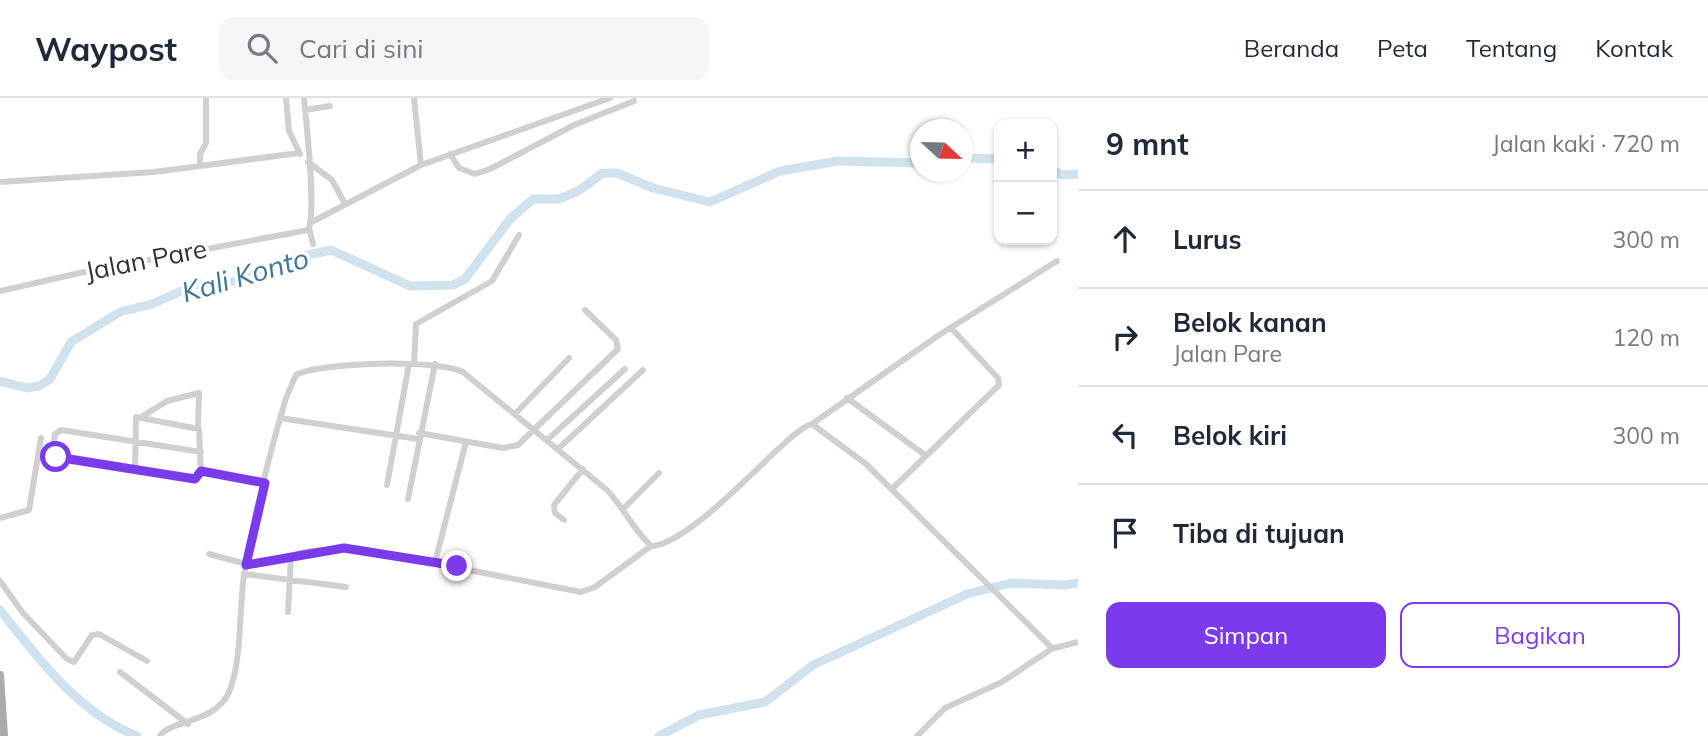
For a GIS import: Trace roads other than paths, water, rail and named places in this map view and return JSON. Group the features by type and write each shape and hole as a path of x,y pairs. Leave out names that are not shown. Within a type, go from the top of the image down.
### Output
{"main road":[{"path":"0,675 4,736"}],"street":[{"path":"200,166 200,154 206,144 206,98"},
{"path":"286,98 289,131 299,153 332,180 345,204"},
{"path":"304,98 313,244"},
{"path":"414,98 421,165"},
{"name":"Jalan Pare","path":"0,291 310,226 345,204 421,165 610,98"},
{"path":"450,153 459,168 478,173 552,139 574,125 634,100"},
{"path":"305,110 330,106"},
{"path":"0,182 154,172 299,153"},
{"path":"387,485 394,435 412,364 416,324 492,281 519,235"},
{"path":"209,554 246,565 344,548 435,562 581,592 595,587 651,546 664,543 687,530 812,424 847,398 1057,261"},
{"path":"280,418 512,449 619,348 616,340 585,310"},
{"path":"892,489 1000,382 951,328"},
{"path":"515,414 569,358"},
{"path":"408,499 435,364"},
{"path":"160,735 209,713 229,691 244,574 280,418 293,379 310,370 337,366 435,364 463,372 583,469 624,508 651,546"},
{"path":"547,440 625,369"},
{"path":"558,449 643,370"},
{"path":"617,376 626,386"},
{"path":"38,455 52,454 195,479 201,471 199,393 167,401 142,417"},
{"path":"847,398 925,455"},
{"path":"135,467 135,418 198,428"},
{"path":"812,424 856,455 1053,648"},
{"path":"52,454 59,431 201,452"},
{"path":"0,518 29,510 41,438"},
{"path":"435,562 466,442"},
{"path":"564,520 555,513 554,505 583,469"},
{"path":"201,471 265,483"},
{"path":"624,508 659,473"},
{"path":"288,612 291,556"},
{"path":"244,574 346,587"},
{"path":"0,581 23,613 67,659 74,662 92,635 99,634 147,661"},
{"path":"917,736 945,708 1002,682 1053,648 1078,642"},
{"path":"120,671 188,724"}],"waterway":[{"name":"Kali Konto","path":"973,158 994,159"},
{"name":"Kali Konto","path":"0,381 27,388 39,386 50,379 71,342 120,312 152,304 197,284 242,281 248,275 294,258 331,250 410,286 453,285 465,279 510,219 533,199 559,199 578,191 603,173 617,173 653,188 710,202 780,171 838,161 910,163"},
{"name":"Kali Konto","path":"1057,172 1062,175 1078,174"},
{"path":"659,736 699,715 765,702 813,665 967,594 1011,583 1078,583"},
{"path":"0,610 44,665 78,699 116,726 137,736"}]}
